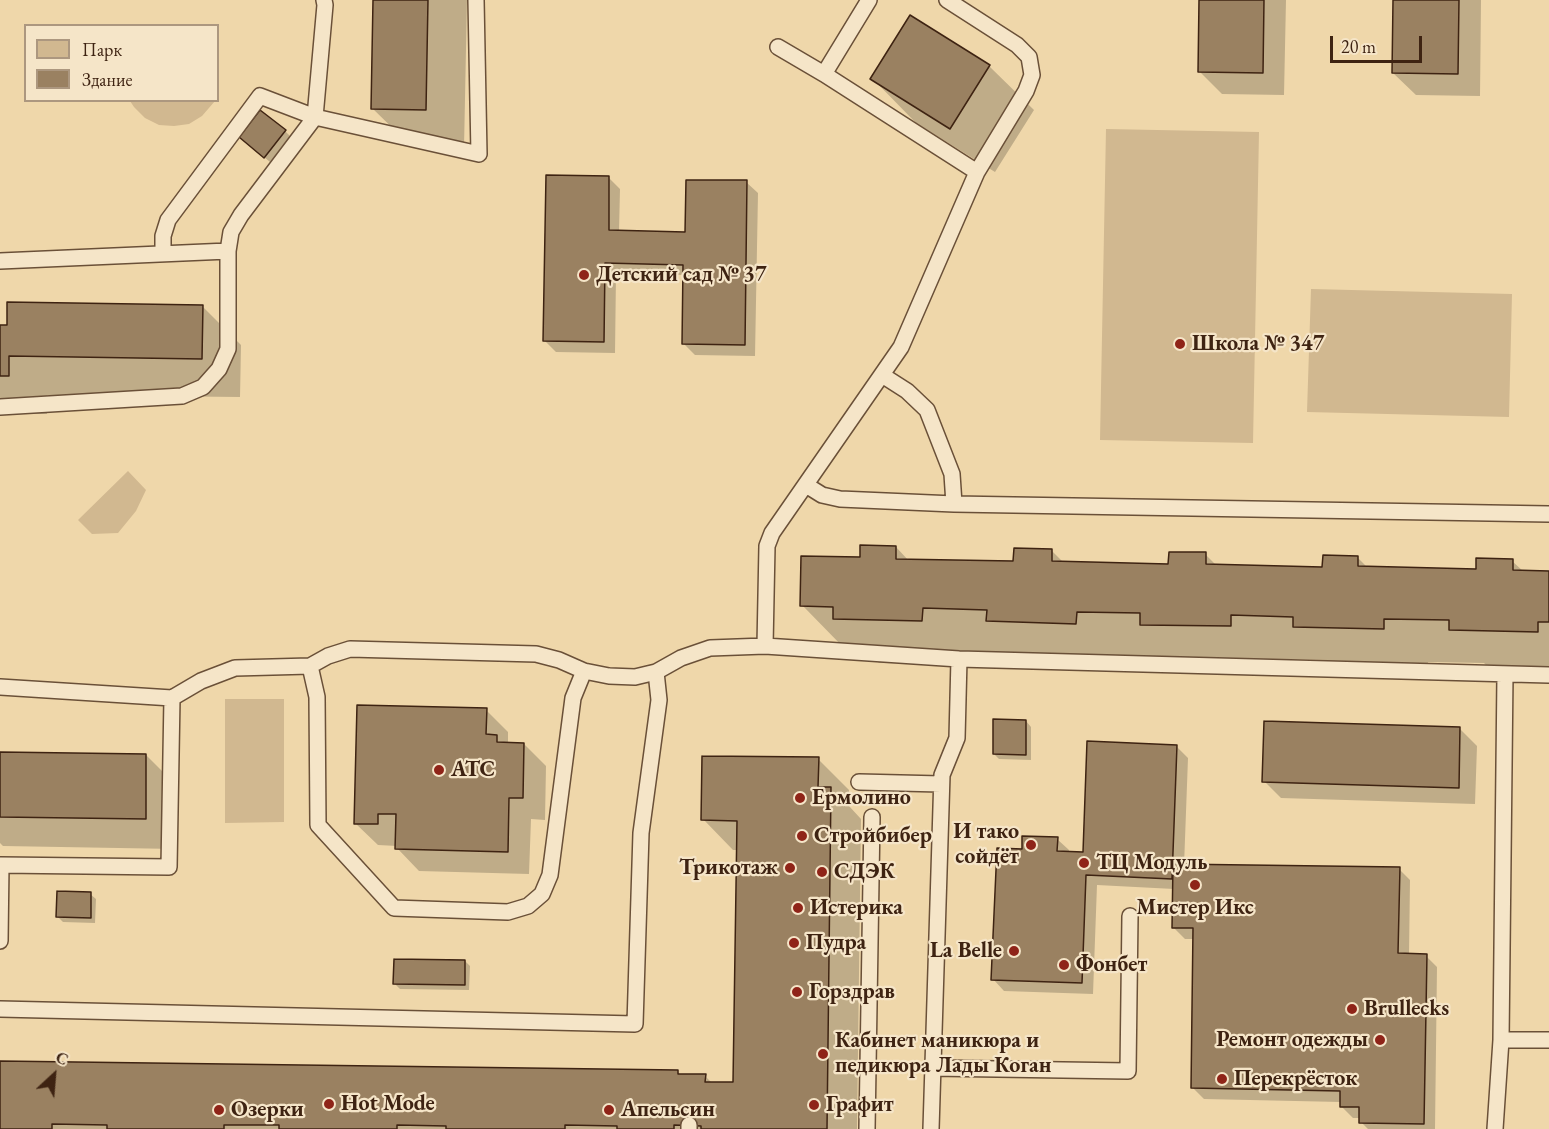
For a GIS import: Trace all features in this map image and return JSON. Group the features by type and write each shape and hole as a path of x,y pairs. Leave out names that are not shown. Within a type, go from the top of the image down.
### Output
{"lane":[{"path":"0,407 182,396 203,387 219,369 228,349 228,251 231,232 241,215 315,117 324,0"},
{"path":"163,253 163,236 168,220 260,96 315,117 479,154 476,0"},
{"path":"824,74 869,0"},
{"path":"765,646 767,546 772,533 901,347 977,172 1026,91 1032,75 1029,57 1017,45 947,0"},
{"path":"778,47 977,172"},
{"path":"0,261 228,251"},
{"path":"882,375 907,391 927,410 952,474 954,504"},
{"path":"806,485 822,495 840,499 954,504 1548,512"},
{"path":"0,687 172,698 201,681 235,668 310,666 328,656 350,649 536,654 584,671 609,676 635,677 656,672 681,658 710,648 765,646 959,658 1549,675"},
{"path":"931,1129 941,784 942,775 957,738 959,658"},
{"path":"310,666 317,697 318,825 394,908 508,912 528,906 542,894 550,874 573,698 584,671"},
{"path":"0,1009 635,1024 641,833 658,700 656,672"},
{"path":"1495,1129 1502,1041 1505,674"},
{"path":"0,941 1,864 169,867 172,698"},
{"path":"859,782 941,784"},
{"path":"867,1129 872,817"},
{"path":"932,1068 1128,1071 1130,916"},
{"path":"1502,1041 1549,1040"}],"green space":[{"path":"131,102 214,102 202,116 189,124 174,126 159,125 145,118"},
{"path":"1106,129 1259,132 1253,443 1100,440"},
{"path":"1311,289 1512,294 1509,417 1307,412"},
{"path":"128,471 146,490 136,511 118,533 92,534 78,520"},
{"path":"225,699 284,699 284,822 225,823"}],"building":[{"path":"373,0 428,0 426,110 371,109"},
{"path":"1199,0 1264,0 1263,73 1198,72"},
{"path":"1393,0 1459,0 1458,74 1392,73"},
{"path":"910,15 990,65 950,129 870,79"},
{"path":"260,110 286,130 264,158 239,137"},
{"path":"546,175 609,176 609,230 685,232 686,180 747,180 745,345 682,344 683,265 605,263 604,342 543,341"},
{"path":"7,302 203,305 202,359 9,356 9,376 0,376 0,325 7,325"},
{"path":"860,545 896,546 896,559 1013,561 1014,548 1052,549 1052,561 1168,564 1169,552 1206,552 1206,564 1322,567 1323,555 1358,556 1358,566 1476,569 1476,558 1513,559 1513,570 1549,571 1549,622 1538,622 1538,632 1449,630 1449,620 1384,619 1384,629 1293,627 1293,617 1231,615 1231,626 1140,625 1140,613 1077,612 1076,624 986,621 987,610 923,608 922,621 833,619 833,607 800,606 801,556 860,557"},
{"name":"АТС","path":"357,705 487,708 486,734 497,735 497,742 524,743 523,798 509,798 508,852 395,849 396,814 378,814 378,824 354,824"},
{"path":"993,719 1026,720 1026,755 993,754"},
{"path":"1264,721 1460,727 1459,788 1262,782"},
{"name":"ТЦ Модуль","path":"1087,741 1177,745 1172,879 1086,875 1082,983 991,980 997,848 1022,849 1022,836 1058,837 1057,851 1083,852"},
{"path":"0,752 146,754 146,819 0,817"},
{"path":"702,756 819,757 818,787 831,787 827,1129 701,1129 701,1126 674,1125 674,1129 617,1129 617,1126 565,1125 565,1129 446,1129 446,1126 397,1125 397,1129 279,1129 279,1125 224,1125 224,1129 107,1129 107,1125 52,1124 52,1129 0,1129 0,1061 678,1070 678,1074 706,1074 705,1082 733,1082 737,821 701,820"},
{"path":"1173,864 1400,867 1398,953 1427,954 1424,1124 1359,1123 1359,1107 1340,1107 1340,1091 1191,1088 1193,928 1172,928"},
{"path":"57,891 91,892 91,918 56,917"},
{"path":"394,959 465,960 465,985 393,984"}],"place":[{"name":"Детский сад № 37","path":"584,275"},
{"name":"Школа № 347","path":"1180,344"},
{"name":"АТС","path":"439,770"},
{"name":"Ермолино","path":"800,798"},
{"name":"Стройбибер","path":"802,836"},
{"name":"И тако сойдёт","path":"1031,845"},
{"name":"ТЦ Модуль","path":"1084,863"},
{"name":"Трикотаж","path":"790,868"},
{"name":"СДЭК","path":"822,872"},
{"name":"Мистер Икс","path":"1195,885"},
{"name":"Истерика","path":"798,908"},
{"name":"Пудра","path":"794,943"},
{"name":"La Belle","path":"1014,951"},
{"name":"Фонбет","path":"1064,965"},
{"name":"Горздрав","path":"797,992"},
{"name":"Brullecks","path":"1352,1009"},
{"name":"Ремонт одежды","path":"1380,1040"},
{"name":"Кабинет маникюра и педикюра Лады Коган","path":"823,1054"},
{"name":"Перекрёсток","path":"1222,1079"},
{"name":"Hot Mode","path":"329,1104"},
{"name":"Графит","path":"814,1105"},
{"name":"Озерки","path":"219,1110"},
{"name":"Апельсин","path":"609,1110"}]}
